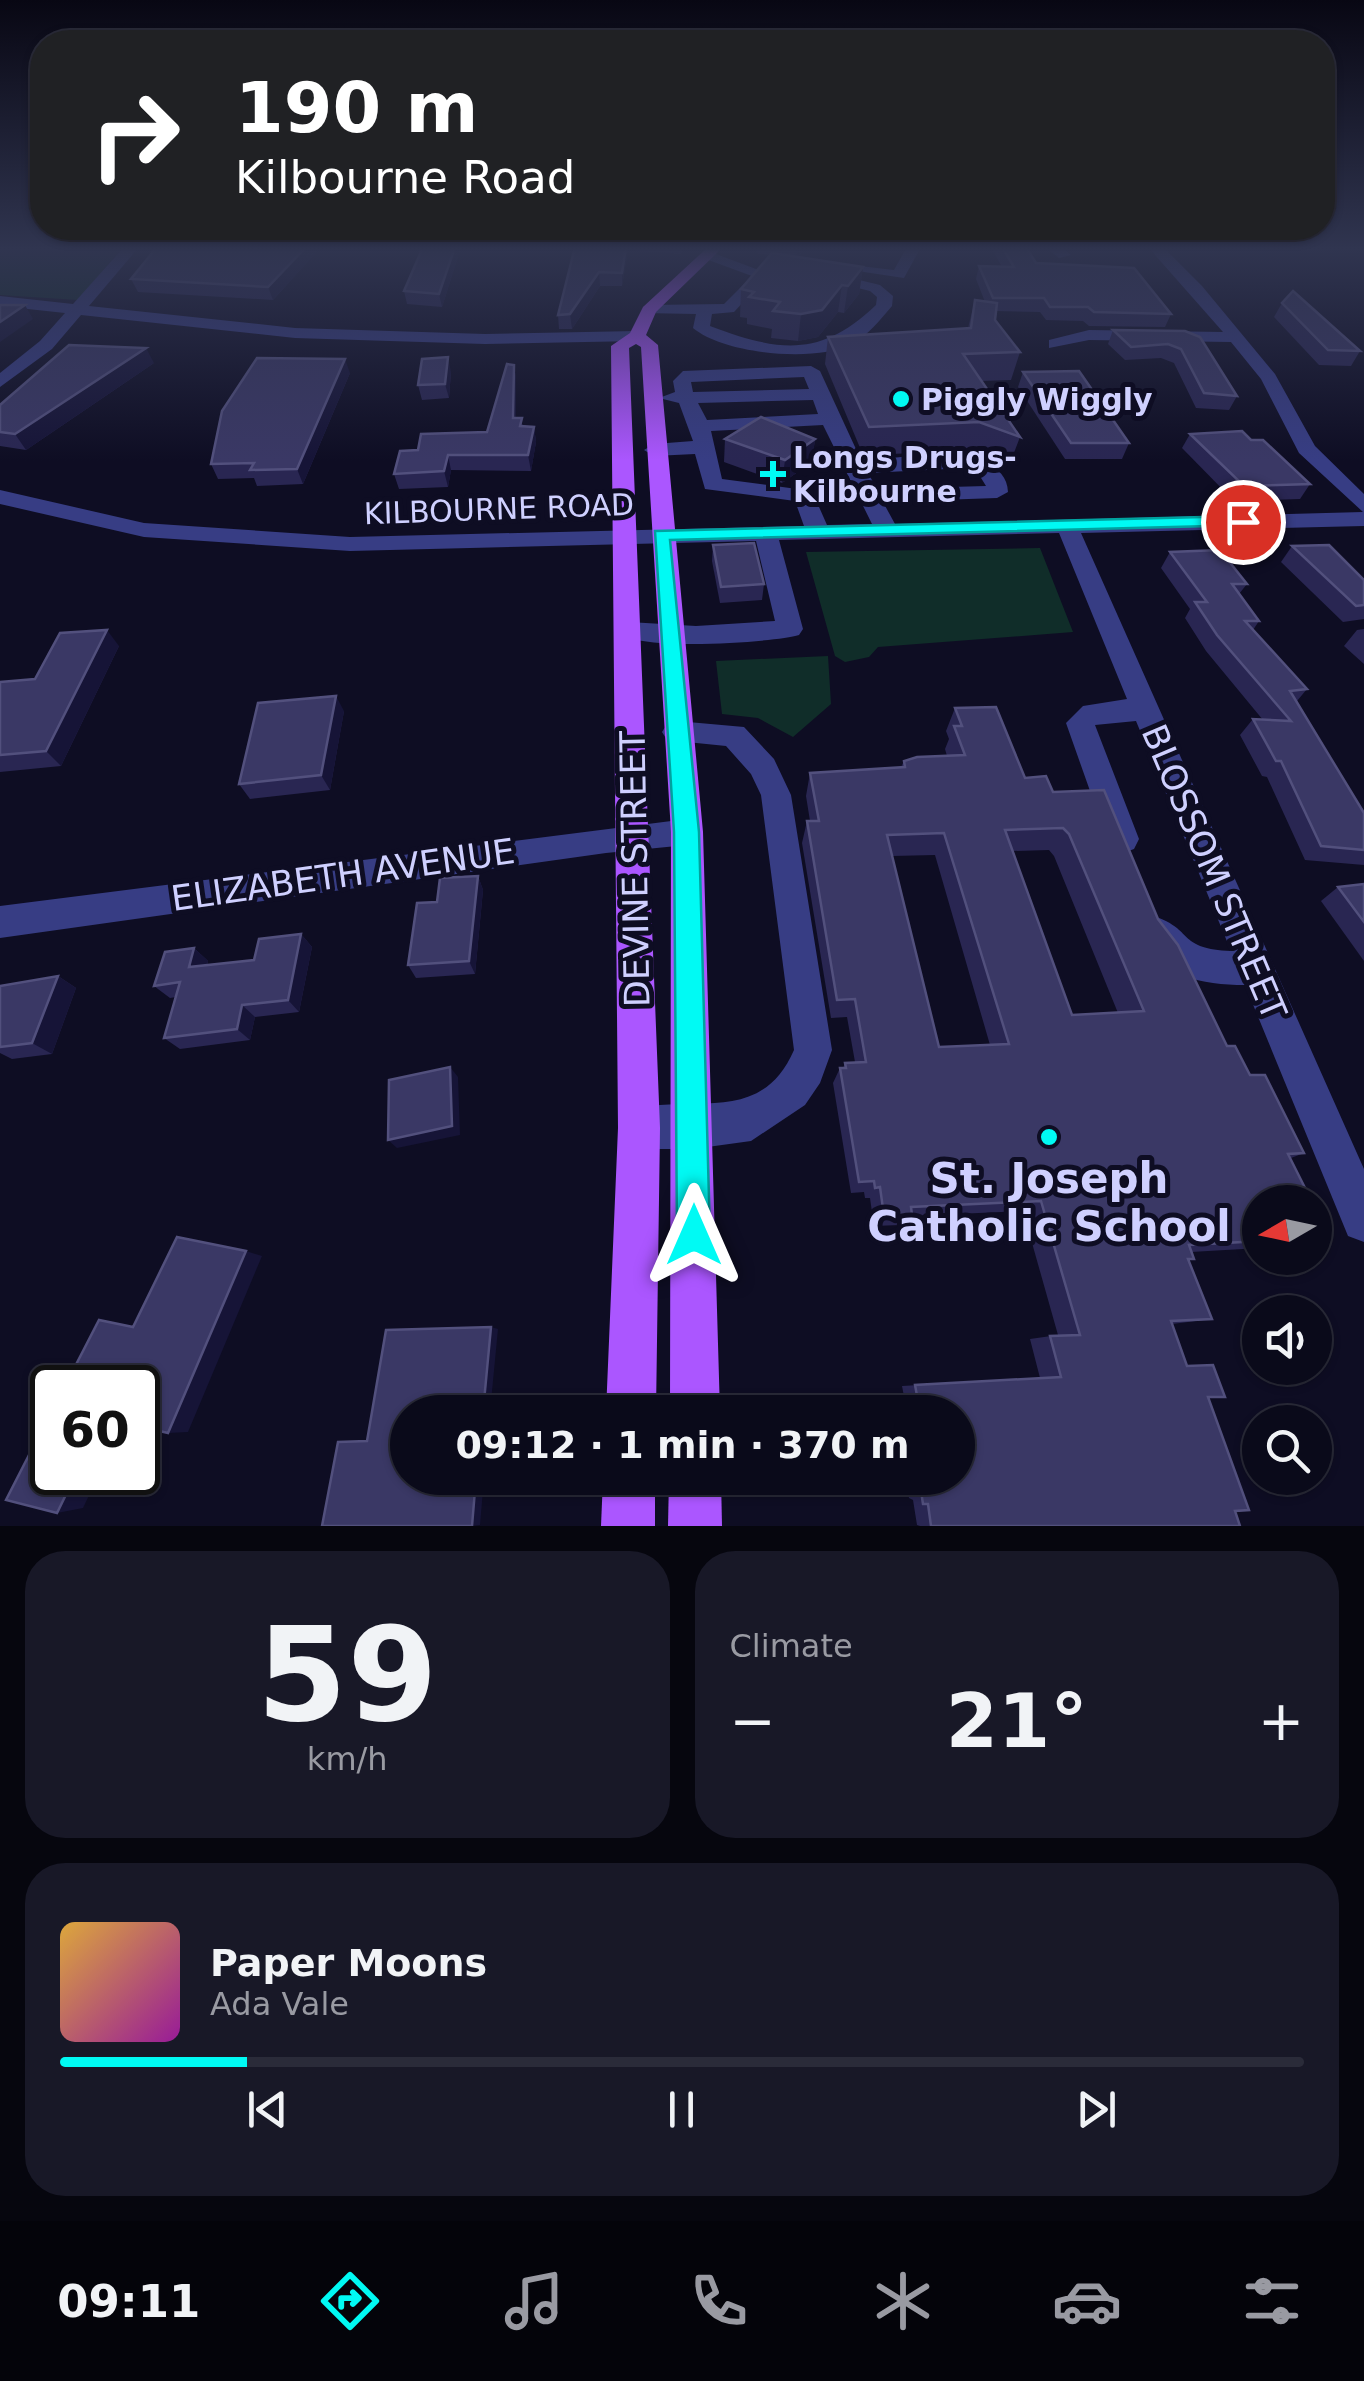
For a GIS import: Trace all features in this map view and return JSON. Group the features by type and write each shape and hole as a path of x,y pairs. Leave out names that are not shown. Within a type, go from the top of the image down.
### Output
{"main road":[{"name":"DEVINE STREET","path":"631,1395 639,1128 628,536 619,398 620,346 637,336 645,318"},
{"name":"DEVINE STREET","path":"637,336 649,345 650,398 686,832 695,1395"},
{"path":"619,398 650,398"},
{"path":"628,1526 629,1495"},
{"path":"695,1495 695,1526"}],"street":[{"path":"0,382 71,318"},
{"path":"169,318 295,333 485,339 637,336"},
{"path":"703,318 701,328 800,349 845,342 871,318"},
{"path":"1221,318 1269,378 1306,449 1360,520"},
{"path":"1055,344 1089,335 1237,336"},
{"path":"817,530 804,496 766,495 714,484 701,437 683,398 682,381 689,375 812,371 818,394 886,528"},
{"path":"650,398 683,398"},
{"path":"654,450 701,437 830,418"},
{"path":"855,467 984,467 997,483 996,492 868,496"},
{"name":"KILBOURNE ROAD","path":"0,497 144,530 350,544 886,528 1360,520"},
{"name":"BLOSSOM STREET","path":"1066,524 1252,968 1364,1220"},
{"path":"629,632 790,629 765,532"},
{"path":"1134,868 1080,723 1087,715 1113,710 1147,711"},
{"path":"639,1128 740,1123 791,1092 812,1050 776,795 762,767 734,735 677,732"},
{"name":"ELIZABETH AVENUE","path":"0,922 686,832"},
{"path":"1147,903 1160,938 1182,960 1209,967 1252,968"}],"green space":[{"path":"1040,548 1073,632 878,647 869,657 845,662 835,656 806,552"},
{"path":"828,656 831,704 793,737 758,718 722,714 716,661"}],"building":[{"path":"972,318 995,318 1020,352 963,354 1020,437 979,422 869,427 828,337 971,328"},
{"path":"1297,318 1323,318 1360,351 1328,350"},
{"path":"1113,330 1185,331 1200,337 1237,396 1204,393 1181,349 1168,344 1131,347"},
{"path":"69,345 146,348 15,434 0,432 0,405"},
{"path":"448,357 445,384 418,385 422,359"},
{"path":"257,358 345,359 297,469 250,470 254,463 211,464 222,411"},
{"path":"507,364 514,365 513,418 522,418 520,426 534,427 528,455 448,455 444,471 394,474 400,451 418,450 421,434 487,432"},
{"path":"1079,371 1129,443 1071,443 1023,372"},
{"path":"761,417 815,439 785,460 725,439"},
{"path":"1242,431 1251,440 1263,440 1310,484 1244,486 1190,434"},
{"path":"754,543 764,584 721,587 713,545"},
{"path":"1329,545 1364,580 1364,605 1356,606 1292,546"},
{"path":"1220,550 1247,584 1232,584 1259,621 1245,621 1307,689 1290,691 1364,813 1364,850 1321,846 1281,761 1276,761 1253,719 1291,721 1217,635 1195,602 1207,602 1170,552"},
{"path":"107,630 46,751 0,755 0,682 35,679 60,633"},
{"path":"336,696 321,775 239,784 258,703"},
{"name":"St. Joseph Catholic School","path":"996,707 1025,778 1046,776 1053,792 1104,790 1158,919 1178,945 1227,1046 1235,1046 1250,1075 1265,1075 1304,1153 1288,1154 1304,1185 1242,1185 1242,1242 1189,1245 1194,1259 1188,1259 1212,1319 1171,1321 1187,1366 1213,1365 1225,1397 1208,1397 1249,1510 1235,1511 1240,1526 931,1526 928,1504 923,1504 922,1495 975,1495 975,1395 917,1395 915,1385 1061,1377 1050,1336 1080,1335 1041,1201 911,1207 912,1215 884,1216 880,1187 875,1188 874,1181 859,1182 840,1068 846,1068 845,1063 866,1062 855,999 837,1000 807,821 819,821 810,773 905,767 904,761 917,757 965,755 954,726 962,726 955,708","holes":["1063,828 1069,834 1144,1011 1072,1015 1005,830","944,833 1009,1044 939,1047 887,835"]},
{"path":"478,876 469,961 408,965 417,903 437,902 440,878"},
{"path":"1364,884 1364,922 1338,887"},
{"path":"301,934 288,1000 242,1005 237,1029 164,1038 180,982 154,986 165,952 194,948 189,967 254,960 259,939"},
{"path":"58,976 32,1043 0,1047 0,986"},
{"path":"450,1067 452,1126 388,1140 389,1080"},
{"path":"177,1237 246,1251 168,1433 160,1431 160,1365 76,1365 99,1320 133,1327"},
{"path":"491,1327 485,1395 390,1395 390,1495 475,1495 472,1526 322,1526 338,1442 367,1441 386,1330"},
{"path":"30,1453 30,1495 66,1495 57,1513 6,1500"}],"place":[{"name":"Piggly Wiggly","path":"901,399"},
{"name":"Longs Drugs- Kilbourne","path":"773,474"},
{"name":"St. Joseph Catholic School","path":"1049,1137"}],"route":[{"path":"694,1235 686,832 661,534 1243,522"}]}
